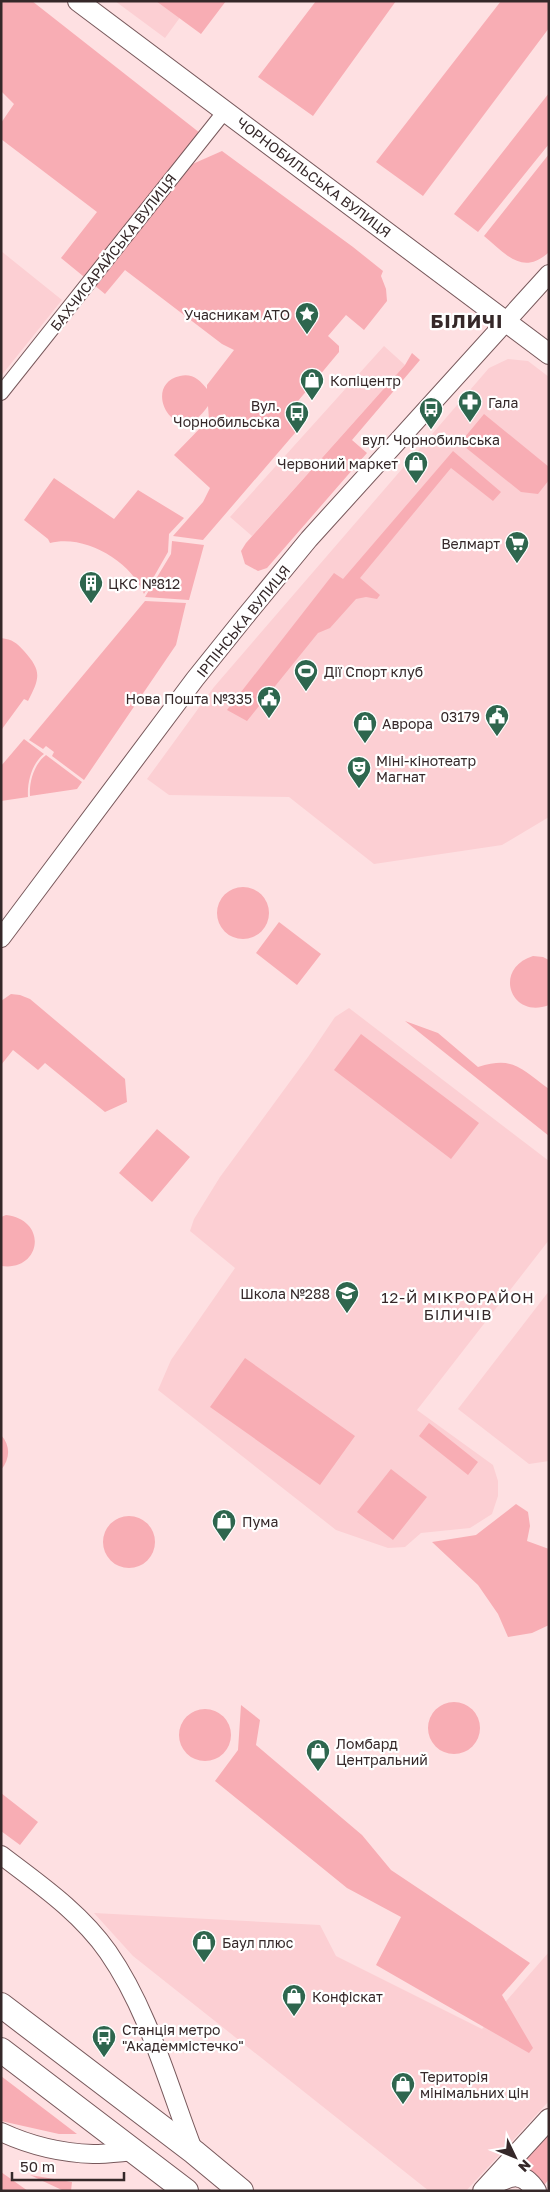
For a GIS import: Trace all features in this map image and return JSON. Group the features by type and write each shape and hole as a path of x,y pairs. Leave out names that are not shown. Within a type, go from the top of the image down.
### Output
{"highway":[{"path":"1,2005 194,2152 241,2191"},
{"path":"1,2050 136,2151 186,2191"}],"main road":[{"name":"ЧОРНОБИЛЬСЬКА ВУЛИЦЯ","path":"78,1 549,354"},
{"path":"484,2189 549,2119"},
{"path":"484,2189 512,2175 523,2177 536,2191"}],"street":[{"name":"БАХЧИСАРАЙСЬКА ВУЛИЦЯ","path":"1,393 225,111"},
{"name":"ІРПІНСЬКА ВУЛИЦЯ","path":"1,938 195,679 309,539 549,274"},
{"path":"1,1855 70,1910 107,1951 120,1971 147,2026 194,2152"},
{"path":"1,2132 29,2142 61,2150 93,2154 136,2151"}],"shaded area":[{"path":"1,1 32,1 200,133 188,166 222,151 383,271 381,276 386,289 387,301 364,330 346,315 328,336 339,346 339,352 293,407 307,419 203,540 173,536 203,502 210,488 174,455 209,419 208,406 196,419 185,422 175,420 167,412 163,402 163,391 168,382 184,375 195,378 207,389 207,385 234,350 222,344 125,270 105,294 61,258 97,212 1,139 1,123 14,104 1,91"},
{"path":"115,1 192,1 165,38"},
{"path":"156,1 226,1 201,34"},
{"path":"316,1 396,1 313,116 258,77"},
{"path":"501,1 549,1 549,28 423,196 376,162"},
{"path":"549,93 549,144 478,232 454,214"},
{"path":"549,154 549,252 539,259 530,262 514,260 484,236"},
{"path":"1,251 62,300 1,376"},
{"path":"384,346 405,365 252,536 230,517"},
{"path":"412,353 420,360 352,440 367,453 267,568 258,571 245,564 241,551 246,543 405,365"},
{"path":"508,359 528,361 549,377 549,817 502,845 374,864 289,797 169,795 147,779 214,687 489,368"},
{"path":"484,414 549,467 549,480 538,494 521,492 460,443"},
{"path":"453,451 501,492 493,501 451,468 360,578 380,595 377,599 366,597 356,599 330,628 318,633 247,721 227,710 334,573 343,579"},
{"path":"54,478 114,519 138,490 184,518 169,534 168,552 144,594 138,582 118,561 92,546 64,541 50,543 48,539 24,520"},
{"path":"172,541 204,545 189,600 145,597 171,554"},
{"path":"145,601 186,603 176,645 84,780 52,756 54,752 46,746 43,749 29,740"},
{"path":"1,638 14,642 21,648 34,664 37,675 35,686 28,701 24,699 2,729"},
{"path":"24,739 44,754 36,762 31,773 28,797 1,801 1,766"},
{"path":"46,755 82,782 77,789 30,796 33,774 38,763"},
{"path":"243,887 253,889 261,895 267,903 269,913 267,923 261,931 253,937 243,939 233,937 225,931 219,923 217,913 219,903 225,895 233,889"},
{"path":"279,922 321,954 297,985 256,953"},
{"path":"533,956 549,960 549,1005 536,1008 525,1006 516,1000 511,991 510,981 513,971 520,962"},
{"path":"11,994 30,999 125,1079 127,1102 105,1112 45,1063 38,1070 13,1050 1,1065 1,1001"},
{"name":"Школа №288","path":"349,1008 549,1161 549,1240 417,1410 493,1465 498,1481 498,1496 492,1514 470,1528 421,1533 405,1547 388,1548 336,1530 158,1390 171,1360 235,1268 190,1231 194,1219 220,1177 335,1017"},
{"path":"405,1021 438,1033 478,1067 500,1063 516,1066 549,1089 549,1136"},
{"path":"361,1034 479,1123 451,1159 334,1070"},
{"path":"157,1129 190,1157 152,1202 119,1173"},
{"path":"6,1215 20,1219 29,1226 34,1235 35,1245 31,1254 25,1261 14,1266 1,1266 1,1217"},
{"path":"549,1291 549,1461 529,1464 458,1409"},
{"path":"245,1358 355,1436 320,1485 210,1407"},
{"path":"429,1423 478,1462 468,1475 419,1436"},
{"path":"1,1435 8,1448 8,1457 1,1470"},
{"path":"391,1469 427,1497 393,1540 357,1512"},
{"path":"516,1504 528,1512 530,1526 527,1541 549,1549 549,1625 532,1633 508,1637 498,1614 478,1585 432,1542 476,1535"},
{"path":"129,1516 139,1518 147,1524 153,1532 155,1542 153,1552 147,1560 139,1566 129,1568 119,1566 111,1560 105,1552 103,1542 105,1532 111,1524 119,1518"},
{"path":"454,1702 464,1704 472,1710 478,1718 480,1728 478,1738 472,1746 464,1752 454,1754 444,1752 436,1746 430,1738 428,1728 430,1718 436,1710 444,1704"},
{"path":"241,1705 260,1720 256,1745 362,1835 391,1870 530,1963 502,1995 533,2048 529,2053 376,1965 401,1917 347,1888 215,1781 238,1750"},
{"path":"205,1709 215,1711 223,1717 229,1725 231,1735 229,1745 223,1753 215,1759 205,1761 195,1759 187,1753 181,1745 179,1735 181,1725 187,1717 195,1711"},
{"path":"1,1793 38,1822 20,1845 1,1831"},
{"path":"94,1913 320,1925 336,1956 482,2029 549,1952 549,2101 466,2191 429,2191 133,1956"},
{"path":"1,2076 77,2134 59,2134 1,2121"},
{"path":"549,2131 549,2179 542,2188 533,2173 529,2170 516,2168"},
{"path":"1,2172 28,2191 1,2191"},
{"path":"30,2175 72,2182 71,2191 64,2191"}],"place":[{"name":"Учасникам АТО","path":"307,335"},
{"name":"Копіцентр","path":"312,401"},
{"name":"Гала","path":"470,423"},
{"name":"вул. Чорнобильська","path":"431,430"},
{"name":"Вул. Чорнобильська","path":"297,434"},
{"name":"Червоний маркет","path":"416,484"},
{"name":"Велмарт","path":"517,564"},
{"name":"ЦКС №812","path":"91,604"},
{"name":"Дії Спорт клуб","path":"306,692"},
{"name":"Нова Пошта №335","path":"269,719"},
{"name":"03179","path":"497,737"},
{"name":"Аврора","path":"365,744"},
{"name":"Міні-кінотеатр Магнат","path":"359,789"},
{"name":"Школа №288","path":"347,1314"},
{"name":"Пума","path":"224,1542"},
{"name":"Ломбард Центральний","path":"318,1772"},
{"name":"Баул плюс","path":"204,1963"},
{"name":"Конфіскат","path":"294,2017"},
{"name":"Станція метро \"Академмістечко\"","path":"104,2058"},
{"name":"Територія мінімальних цін","path":"403,2105"}],"district":[{"name":"БІЛИЧІ","path":"467,320"},
{"name":"12-Й МІКРОРАЙОН БІЛИЧІВ","path":"458,1306"}]}
